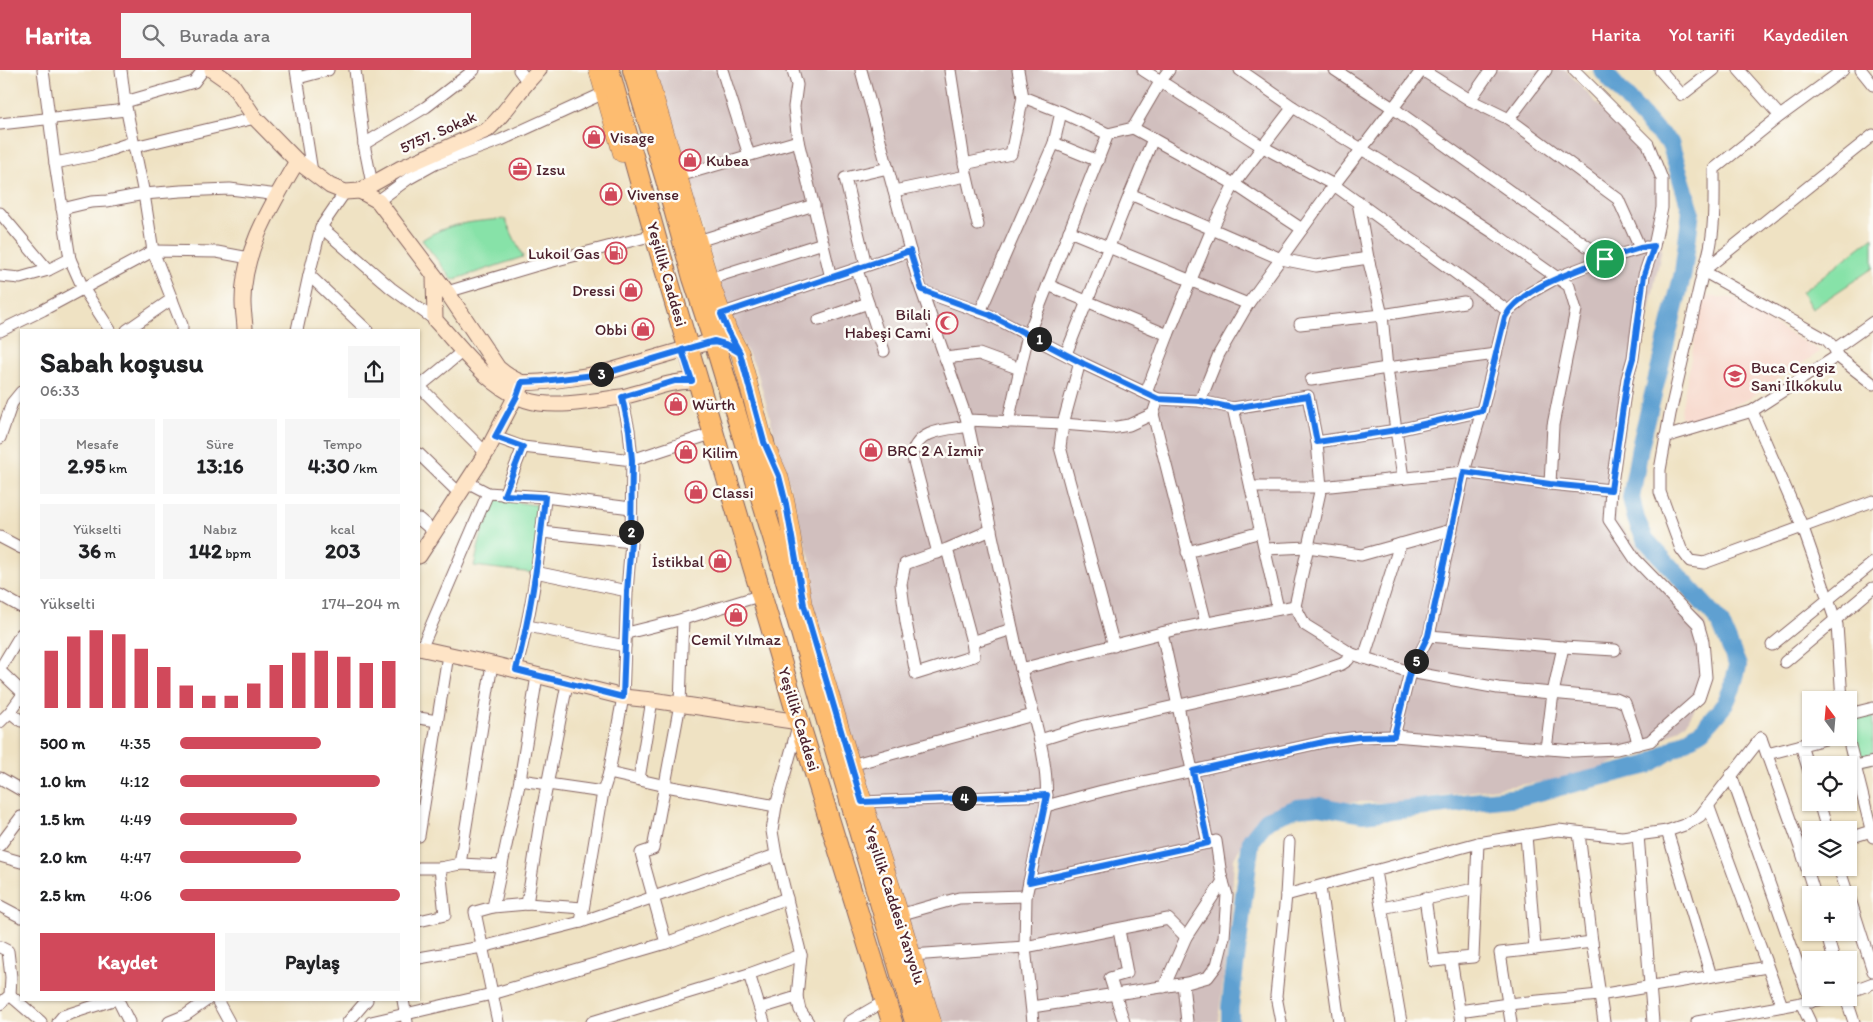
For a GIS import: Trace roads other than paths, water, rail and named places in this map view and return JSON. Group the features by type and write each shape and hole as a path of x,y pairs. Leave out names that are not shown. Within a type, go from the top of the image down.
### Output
{"highway":[{"name":"Yeşillik Caddesi","path":"609,70 659,249 675,317 714,434 799,722 892,1022"},
{"name":"Yeşillik Caddesi","path":"633,70 714,316 714,341 915,1022"},
{"path":"675,317 690,324 714,316"},
{"path":"764,442 780,535 778,554"}],"main road":[{"path":"212,70 232,77 255,118 297,161 330,186 359,189 378,202 447,292 498,368 520,389 529,401 560,404 622,397 675,381 697,386"},
{"name":"5757. Sokak","path":"359,189 405,173 487,130 495,124 523,75 539,70"},
{"path":"598,70 646,237 675,317"},
{"name":"Yeşillik Caddesi Yanyolu","path":"646,70 709,279 714,316 728,331 740,353 764,442 781,485 804,605 862,802 932,1022"},
{"path":"245,329 243,302 249,258 261,225 297,161"},
{"path":"434,276 435,320 488,377 520,389 543,381 603,374 714,341 728,345 740,353"},
{"path":"420,550 486,453 520,389"},
{"path":"420,649 492,664 623,697 799,722"}],"street":[{"path":"44,70 55,163 70,259 83,288 109,329"},
{"path":"121,70 153,251 182,329"},
{"path":"0,124 50,119 126,106 194,82 203,70"},
{"path":"312,172 297,74 328,70"},
{"path":"300,328 309,275 321,227 359,189 364,144 355,70"},
{"path":"364,144 426,107 474,70"},
{"path":"722,70 749,155"},
{"path":"793,70 797,85 794,107 798,141 831,278"},
{"path":"861,70 910,251 968,423 1012,630 1040,740 1046,800 1026,896 1025,947 1033,1022"},
{"path":"950,70 966,176 978,225"},
{"path":"964,164 1011,154 1022,98 1018,70"},
{"path":"1143,70 1263,147 1334,185 1508,311"},
{"path":"1132,128 1169,70"},
{"path":"1240,70 1293,107 1420,185 1569,286 1576,310 1553,425 1550,484"},
{"path":"1336,70 1394,108 1605,259"},
{"path":"1200,401 1219,354 1248,304 1334,185 1422,70 1470,100 1509,119 1618,199 1640,248"},
{"path":"1470,100 1491,70"},
{"path":"1509,119 1546,70"},
{"path":"862,802 1046,800 1102,791 1328,741 1359,737 1394,736 1573,751 1617,750 1650,741 1699,698 1706,677 1703,641 1698,624 1635,558 1609,520 1611,490 1627,379 1633,358 1644,275 1654,246 1662,208 1662,179 1648,144 1574,70"},
{"path":"1660,70 1682,95 1714,70"},
{"path":"1739,70 1780,116"},
{"path":"1843,70 1780,116 1714,169 1714,203 1709,256 1665,437 1660,470 1660,492 1681,549 1690,561 1704,563 1873,501"},
{"path":"1861,70 1873,85"},
{"path":"378,202 405,173 501,140 604,92"},
{"path":"1022,98 1061,112 1108,134 1132,128 1234,184 1302,230"},
{"path":"1146,393 1190,280 1234,184 1293,107"},
{"path":"980,312 1054,143 1061,112"},
{"path":"55,163 255,118"},
{"path":"1008,422 1028,335 1108,134"},
{"path":"1704,271 1873,136"},
{"path":"1066,354 1153,139"},
{"path":"679,176 798,141"},
{"path":"1054,143 1098,161"},
{"path":"884,351 868,303 845,178 888,168"},
{"path":"894,191 966,176"},
{"path":"62,209 91,202 144,194 230,189 278,195"},
{"path":"1130,194 1281,258 1316,266 1368,258"},
{"path":"1358,202 1368,258 1382,315 1387,368 1403,478"},
{"path":"698,241 814,205"},
{"path":"1,215 48,270"},
{"path":"321,227 390,288 435,320"},
{"path":"1069,231 1248,304"},
{"path":"447,292 534,266 646,237"},
{"path":"709,279 823,244"},
{"path":"1394,736 1410,672 1428,636 1464,472 1508,311 1530,293 1558,277 1605,259 1640,248 1654,246"},
{"path":"0,331 153,251 217,252 249,258"},
{"path":"714,316 910,251"},
{"path":"0,276 20,278 48,270 70,259"},
{"path":"1704,271 1827,340 1836,352 1873,384"},
{"path":"309,275 366,329"},
{"path":"1048,285 1168,335"},
{"path":"922,290 980,312 1158,399 1200,401 1233,408 1308,396 1317,442 1321,487 1295,606 1305,625 1352,654 1410,672 1498,688 1616,699 1625,703 1638,744"},
{"path":"128,329 172,299"},
{"path":"1300,324 1382,315 1464,302"},
{"path":"819,320 868,303"},
{"path":"1665,437 1752,410 1836,352 1873,322"},
{"path":"420,385 464,351"},
{"path":"945,358 979,354 1020,369"},
{"path":"1311,380 1496,354"},
{"path":"1080,362 1060,447 1114,646"},
{"path":"420,387 486,453"},
{"path":"581,922 603,792 609,773 623,697 631,542 632,460 629,430 622,397"},
{"path":"0,398 17,403 0,438"},
{"path":"1158,399 1153,414 1206,624"},
{"path":"1233,408 1278,609"},
{"path":"1752,410 1803,528 1826,599 1837,625 1841,691"},
{"path":"1317,442 1397,430 1482,411"},
{"path":"992,530 942,551 905,564 901,584 916,674 974,656 972,642 942,551 912,454 915,444 922,436 968,423 1008,422 1110,428 1129,425 1153,414"},
{"path":"495,437 523,447 632,460 714,434"},
{"path":"504,495 523,447"},
{"path":"420,455 463,488 488,494 545,497 631,508"},
{"path":"1251,487 1321,487 1464,472 1611,490"},
{"path":"420,649 488,494"},
{"path":"516,670 528,626 542,532 545,497"},
{"path":"420,520 433,531"},
{"path":"1265,549 1308,547 1361,555 1450,530"},
{"path":"542,532 631,542"},
{"path":"1187,552 1261,532"},
{"path":"0,536 20,547"},
{"path":"1364,658 1400,544"},
{"path":"1772,645 1826,599 1873,563"},
{"path":"535,572 627,592"},
{"path":"1785,662 1873,588"},
{"path":"0,595 20,606"},
{"path":"626,633 683,619 762,595"},
{"path":"1021,669 1162,633 1295,606"},
{"path":"666,943 641,852 653,849 666,786 680,704 683,619"},
{"path":"528,626 625,646"},
{"path":"972,642 1012,630"},
{"path":"1162,633 1208,843"},
{"path":"20,636 0,670 20,690"},
{"path":"1428,636 1614,650"},
{"path":"1546,749 1553,693 1562,647"},
{"path":"1040,740 1085,726 1301,678 1342,664 1352,654"},
{"path":"420,822 424,766 437,721 448,655"},
{"path":"460,864 492,664"},
{"path":"493,907 520,780 537,676"},
{"path":"526,904 567,684"},
{"path":"0,722 20,698"},
{"path":"639,779 652,700"},
{"path":"1858,712 1873,708"},
{"path":"10,712 20,721"},
{"path":"851,765 1033,715"},
{"path":"420,718 437,721"},
{"path":"799,722 776,806 772,831 776,855 801,955 797,997 800,1010 808,1022"},
{"path":"1286,895 1478,843 1558,830 1622,837 1667,831 1687,824 1700,816 1761,738 1802,840"},
{"path":"1767,754 1801,745 1804,756"},
{"path":"1857,766 1873,762"},
{"path":"609,773 666,786 776,806"},
{"path":"1857,774 1872,834 1857,837"},
{"path":"1731,775 1802,991"},
{"path":"0,778 20,789"},
{"path":"520,780 603,792"},
{"path":"1708,805 1782,1006"},
{"path":"0,845 20,819"},
{"path":"1667,831 1711,976"},
{"path":"1579,832 1604,1022"},
{"path":"1526,835 1535,949"},
{"path":"1638,835 1653,1022"},
{"path":"1029,882 1216,841 1227,894 1224,937 1216,964 1208,976 1183,984 1032,1007"},
{"path":"1281,1022 1276,996 1289,842"},
{"path":"1426,898 1434,961 1472,957 1474,889 1478,843"},
{"path":"420,958 482,947 581,922 776,855"},
{"path":"0,856 20,862"},
{"path":"420,868 440,868 460,864 502,866"},
{"path":"420,921 445,915 440,868"},
{"path":"1375,871 1401,1022"},
{"path":"1164,987 1186,936 1223,881"},
{"path":"1320,887 1339,1022"},
{"path":"1382,908 1474,889"},
{"path":"899,915 959,898 1026,896"},
{"path":"371,1022 406,1018 666,943 787,898"},
{"path":"498,1022 475,912 493,907 526,904 584,908"},
{"path":"0,906 20,916"},
{"path":"912,956 1025,947 1168,919 1186,936"},
{"path":"1857,921 1873,971"},
{"path":"1119,930 1127,973 1110,978 1124,1022"},
{"path":"1511,1022 1500,953 1592,942"},
{"path":"0,947 8,951 16,976 10,996 0,1004"},
{"path":"592,1022 749,974 801,955"},
{"path":"1451,959 1460,1016 1508,1004 1599,995 1767,967"},
{"path":"749,974 765,1022"},
{"path":"1857,989 1873,983"},
{"path":"1183,984 1187,1022"},
{"path":"10,996 41,1022"},
{"path":"761,1008 797,997"},
{"path":"58,1022 63,1016 110,1001"},
{"path":"118,1001 129,1022"},
{"path":"169,1022 188,1018 206,1001"},
{"path":"218,1001 229,1022"},
{"path":"348,1022 366,1001"},
{"path":"402,1001 406,1018"},
{"path":"849,1022 885,1002"},
{"path":"1698,1022 1802,1004"},
{"path":"1807,1006 1810,1022"},
{"path":"1849,1006 1854,1022"}],"waterway":[{"path":"1230,1022 1230,1007 1251,840 1267,820 1297,808 1320,806 1362,814 1519,797 1648,765 1703,730 1725,704 1732,688 1738,666 1720,622 1645,539 1636,519 1631,498 1640,447 1683,273 1691,211 1670,143 1652,127 1602,70"}],"place":[{"name":"Visage","path":"594,137"},
{"name":"Kubea","path":"690,160"},
{"name":"Izsu","path":"520,169"},
{"name":"Vivense","path":"611,194"},
{"name":"Lukoil Gas","path":"616,253"},
{"name":"Dressi","path":"631,290"},
{"name":"Bilali Habeşi Cami","path":"947,323"},
{"name":"Obbi","path":"643,329"},
{"name":"Buca Cengiz Sani İlkokulu","path":"1735,376"},
{"name":"Würth","path":"676,404"},
{"name":"BRC 2 A İzmir","path":"871,450"},
{"name":"Kilim","path":"686,452"},
{"name":"Classi","path":"696,492"},
{"name":"İstikbal","path":"720,561"},
{"name":"Cemil Yılmaz","path":"736,615"}]}
